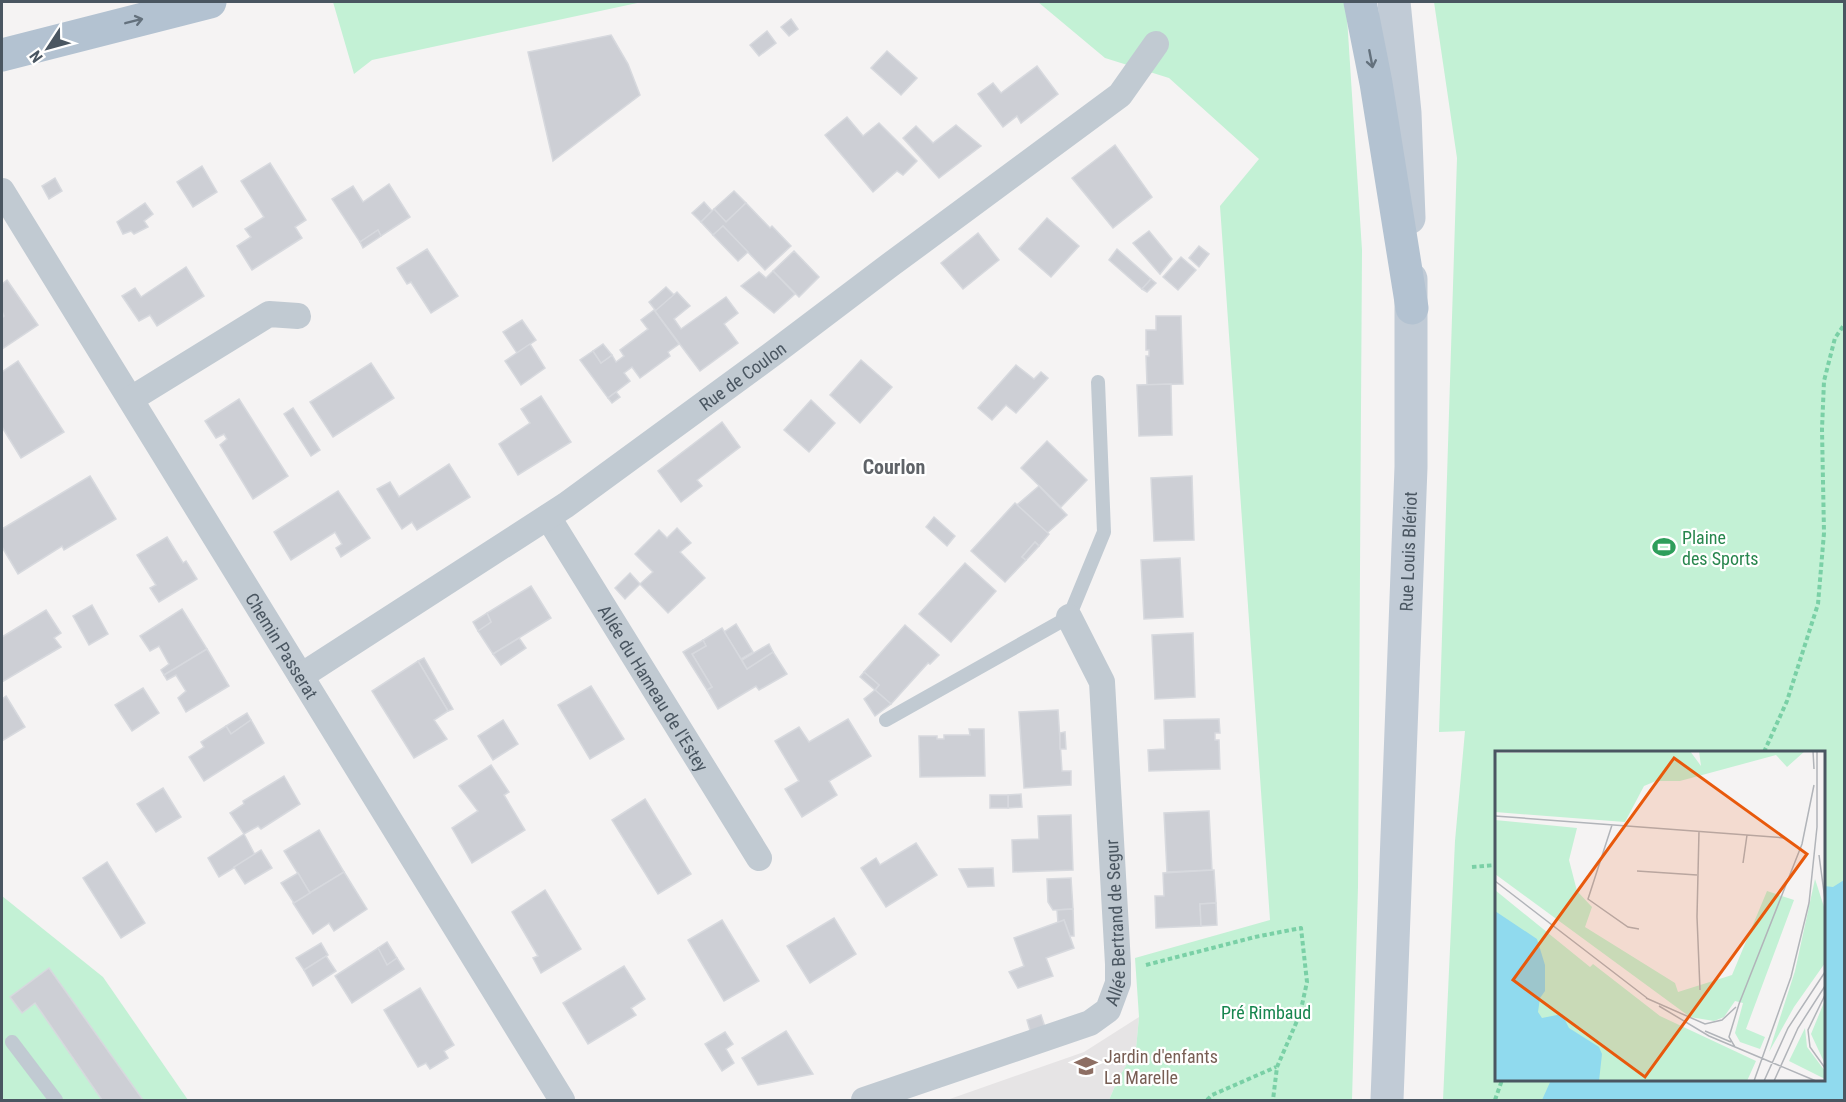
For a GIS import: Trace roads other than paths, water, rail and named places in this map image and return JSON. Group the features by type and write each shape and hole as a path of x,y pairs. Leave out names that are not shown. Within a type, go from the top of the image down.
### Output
{"main road":[{"path":"2,55 210,2"},
{"path":"1360,2 1376,83 1412,308"}],"street":[{"name":"Rue Louis Blériot","path":"1387,1101 1411,467 1412,308 1405,113 1394,2"},
{"name":"Rue de Coulon","path":"301,676 548,517 766,359 1120,95 1156,44"},
{"name":"Chemin Passerat","path":"2,190 562,1101"},
{"path":"131,399 268,314 298,316"},
{"name":"Allée du Hameau de l'Estey","path":"548,517 759,858"},
{"name":"Allée Bertrand de Segur","path":"864,1101 1090,1023 1108,1010 1118,983 1118,974 1102,682 1069,617"}],"lane":[{"path":"886,720 1069,617 1104,532 1098,382"},
{"path":"12,1042 56,1101"}],"water":[{"path":"1844,880 1844,1100 1542,1100 1551,1081 1825,1081 1825,886 1833,887"}],"place":[{"name":"Plaine des Sports","path":"1664,547"},
{"name":"Jardin d'enfants La Marelle","path":"1086,1066"}],"district":[{"name":"Courlon","path":"894,467"}],"park label":[{"name":"Pré Rimbaud","path":"1266,1012"}]}
